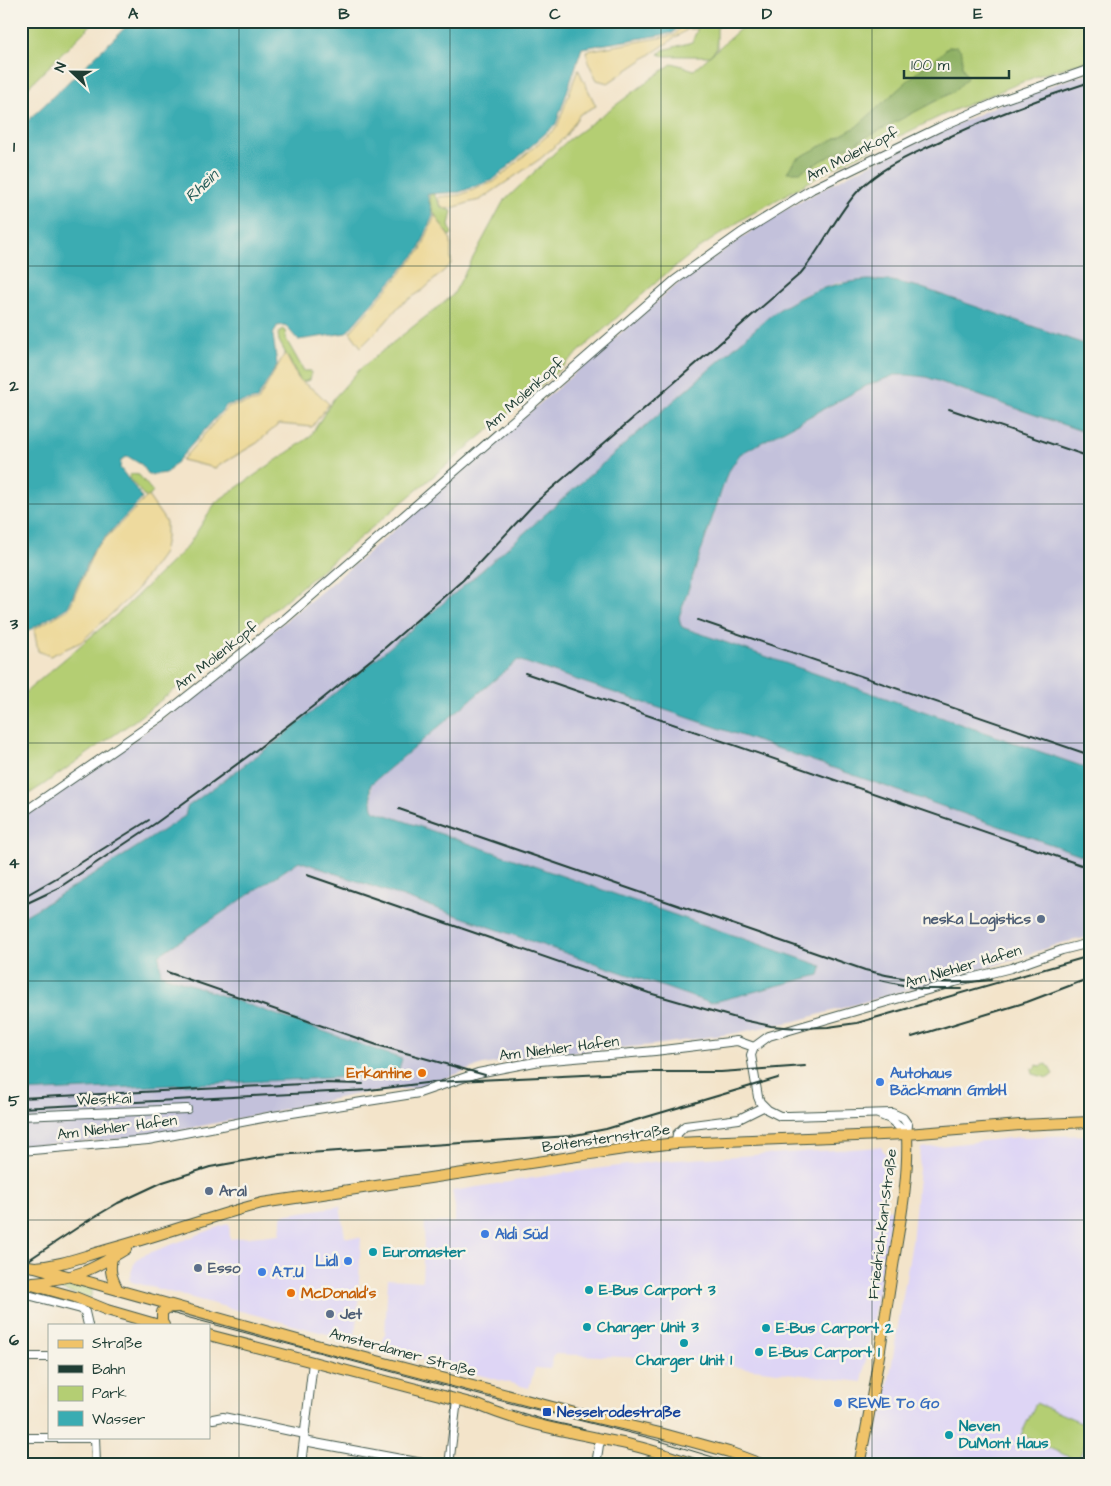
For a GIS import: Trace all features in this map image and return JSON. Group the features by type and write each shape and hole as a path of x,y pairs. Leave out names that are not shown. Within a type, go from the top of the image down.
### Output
{"main road":[{"name":"Boltensternstraße","path":"35,1267 57,1265 134,1243 220,1214 262,1203 624,1149 676,1143 907,1134 1020,1125 1090,1122"},
{"name":"Friedrich-Karl-Straße","path":"859,1465 878,1365 901,1216 907,1157 907,1134"},
{"name":"Boltensternstraße","path":"23,1282 49,1281 86,1272 134,1243"},
{"path":"112,1258 110,1268 112,1278 118,1290"},
{"path":"21,1265 35,1267"},
{"name":"Amsterdamer Straße","path":"35,1267 328,1348 575,1413 660,1433 729,1452 764,1465"},
{"path":"23,1282 156,1324"},
{"path":"163,1324 162,1312 166,1308 178,1307"},
{"path":"210,1336 478,1405 500,1415 619,1442 698,1465"},
{"path":"703,1465 700,1456 704,1451 721,1454 729,1452"}],"street":[{"name":"Am Molenkopf","path":"21,814 160,718 285,619 675,280 741,233 812,189 914,138 1002,100 1090,69"},
{"name":"Am Niehler Hafen","path":"21,1151 148,1140 273,1116 419,1093 478,1073 540,1061 655,1051 737,1041 754,1046 769,1036 955,982 1011,968 1062,950 1090,943"},
{"path":"754,1046 751,1055 758,1097 764,1106 773,1113 789,1116 892,1113 903,1118 908,1125 907,1134"},
{"path":"676,1143 676,1134 685,1126 738,1119 764,1106"},
{"name":"Westkai","path":"21,1116 187,1109"},
{"path":"21,1260 35,1267"},
{"path":"21,1297 28,1295 81,1309 86,1312 88,1324"},
{"path":"21,1357 48,1357"},
{"path":"301,1465 313,1362"},
{"path":"449,1465 457,1400"},
{"path":"213,1419 223,1417 304,1438 433,1465"},
{"path":"21,1438 95,1438 96,1465"},
{"path":"596,1465 599,1445 602,1439"},
{"path":"222,1465 228,1462 242,1465"}],"shaded area":[{"path":"1090,73 1090,346 980,308 868,280 837,283 801,296 771,315 472,579 277,741 187,807 185,816 92,876 21,918 21,817 134,740 211,682 361,559 677,284 768,219 852,173 998,105"},
{"path":"895,375 926,377 1090,434 1090,769 681,626 679,618 727,474 740,454 866,386"},
{"path":"518,660 1090,858 1090,937 1061,943 1010,961 796,1021 736,1033 654,1045 539,1055 478,1066 423,1087 358,1094 148,1137 21,1146 21,1092 344,1077 399,1067 402,1059 161,974 159,955 299,861 455,915 819,975 822,966 375,811 373,808 371,784"},
{"path":"1090,1135 1090,1465 871,1465 890,1374 912,1242 921,1148 1019,1137"},
{"path":"881,1147 886,1155 878,1205 892,1210 862,1382 669,1359 554,1354 550,1369 535,1368 529,1388 381,1349 385,1334 388,1279 422,1281 425,1223 455,1222 452,1191 570,1172 660,1161"},
{"path":"340,1206 345,1237 361,1238 357,1326 353,1341 132,1282 129,1279 134,1264 141,1256 229,1223 230,1239 280,1234 282,1215"}],"green space":[{"path":"21,21 95,21 21,94"},
{"path":"704,21 744,21 739,25 717,26 717,48 709,56 664,56 659,54 663,50 692,42 698,28"},
{"path":"749,21 1090,21 1090,60 1037,76 947,113 843,163 746,217 698,249 662,277 541,386 227,649 134,721 21,799 21,696 121,611 187,547 216,502 310,437 334,398 361,368 453,295 503,202 567,141 673,63 694,70"},
{"path":"957,46 962,52 962,66 967,78 955,91 800,172 787,172 795,160 856,127 948,47"},
{"path":"430,194 434,194 441,207 452,211 449,225 452,234 449,236 433,210"},
{"path":"282,329 285,331 286,339 304,371 311,371 310,380 302,382 300,380 279,341 278,334"},
{"path":"131,474 139,475 153,492 147,499 129,478"},
{"path":"1047,1064 1053,1074 1048,1078 1033,1074 1032,1068 1035,1069 1037,1065"},
{"path":"71,1281 93,1288 90,1299 59,1289 60,1284"},
{"path":"1036,1403 1090,1426 1090,1431 1078,1461 1021,1435"}],"sand":[{"path":"685,21 702,21 696,29 688,29 608,83 597,80 589,64 586,51 675,35"},
{"path":"578,69 596,106 580,114 565,137 540,159 480,200 445,209 440,204 438,197 460,195 494,182 557,127"},
{"path":"435,215 451,240 451,264 423,290 400,305 361,347 350,332 421,250"},
{"path":"285,353 299,380 317,392 329,404 312,427 279,424 257,443 215,468 182,460 228,407 258,401"},
{"path":"148,496 166,522 166,538 163,553 135,592 81,642 50,656 38,651 34,629 69,609 95,549"}],"water":[{"name":"Rhein","path":"132,21 682,21 673,33 582,48 556,124 493,180 460,192 427,194 433,215 419,250 346,333 298,340 285,325 277,326 273,335 277,365 257,399 227,405 167,473 149,475 142,465 127,456 121,460 120,468 142,499 94,549 68,607 21,635 21,127"},
{"path":"854,281 892,281 919,287 1090,346 1090,434 926,377 895,375 866,386 740,454 727,474 679,617 681,626 1090,769 1090,858 518,660 371,784 370,788 375,811 822,966 819,975 710,1003 299,861 159,955 161,974 402,1059 397,1075 21,1092 21,918 92,876 185,816 187,807 277,741 472,579 771,315 817,290"}],"tram line":[{"path":"171,1313 502,1401 650,1438 739,1465"},
{"path":"512,1410 585,1429"}],"railway":[{"path":"21,906 57,889 156,823 251,754 373,658 463,580 536,502 800,274 851,200 876,175 904,158 972,127 1030,103 1090,82"},
{"path":"949,409 1090,457"},
{"path":"698,620 1090,755"},
{"path":"525,673 1090,868"},
{"path":"399,809 865,970 896,977 928,981 960,982 991,980"},
{"path":"25,896 149,820"},
{"path":"307,875 649,993 743,1020 771,1026 798,1028 828,1027 857,1023 1090,956"},
{"path":"167,972 377,1045 485,1075"},
{"path":"912,1037 1027,1002 1090,978"},
{"path":"880,980 921,989 962,989"},
{"path":"21,1108 369,1090 434,1082 649,1072 721,1072 805,1066"},
{"path":"21,1265 118,1203 163,1182 210,1167 277,1155 570,1136 606,1129 778,1078"},
{"path":"21,1098 323,1083 363,1084"}],"place":[{"name":"neska Logistics","path":"1041,919"},
{"name":"Erkantine","path":"422,1073"},
{"name":"Autohaus Bäckmann GmbH","path":"880,1082"},
{"name":"Aral","path":"209,1191"},
{"name":"Aldi Süd","path":"485,1234"},
{"name":"Euromaster","path":"373,1252"},
{"name":"Lidl","path":"348,1261"},
{"name":"Esso","path":"198,1268"},
{"name":"A.T.U","path":"262,1272"},
{"name":"E-Bus Carport 3","path":"589,1290"},
{"name":"McDonald's","path":"291,1293"},
{"name":"Jet","path":"330,1314"},
{"name":"Charger Unit 3","path":"587,1327"},
{"name":"E-Bus Carport 2","path":"766,1328"},
{"name":"Charger Unit 1","path":"684,1343"},
{"name":"E-Bus Carport 1","path":"759,1352"},
{"name":"REWE To Go","path":"838,1403"},
{"name":"Nesselrodestraße","path":"547,1412"},
{"name":"Neven DuMont Haus","path":"949,1435"}]}
